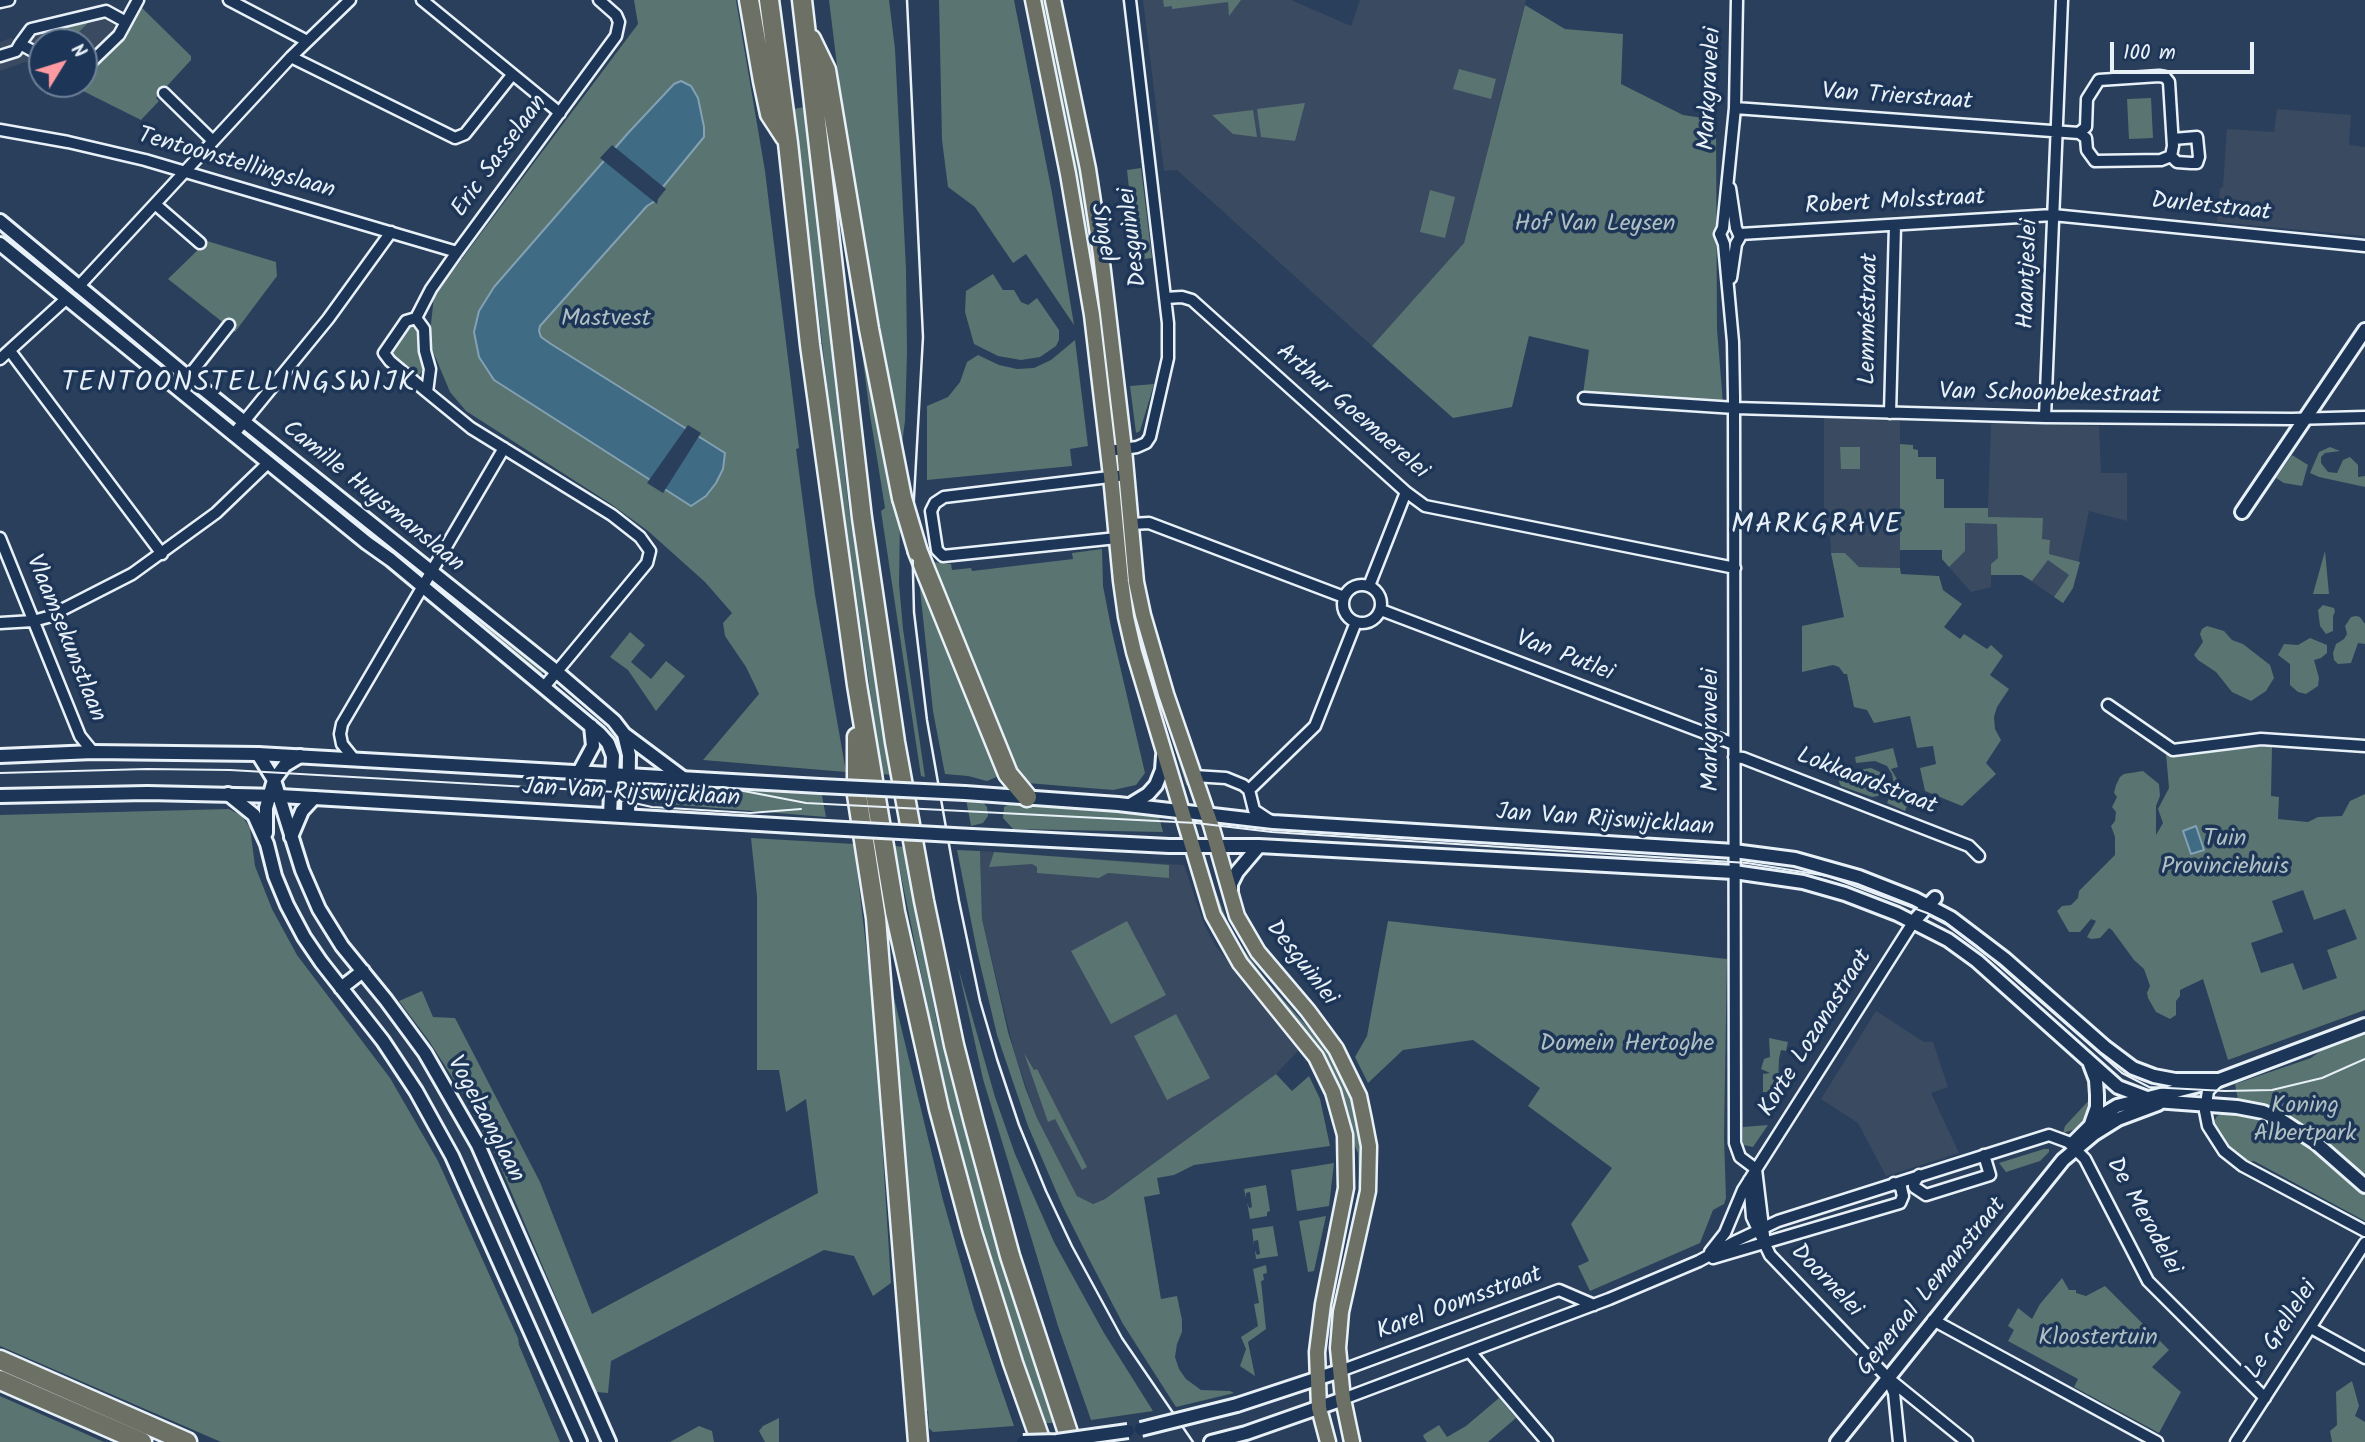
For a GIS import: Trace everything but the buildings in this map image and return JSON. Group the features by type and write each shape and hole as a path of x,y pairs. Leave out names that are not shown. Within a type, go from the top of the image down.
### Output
{"highway":[{"path":"749,0 762,81 771,114 789,143"},
{"path":"769,0 789,143 810,345 856,685 895,912 939,1109 972,1232 1041,1442"},
{"path":"802,0 862,518 895,742 924,901 954,1045 1013,1268 1071,1442"},
{"path":"805,26 825,70 869,329 902,498 918,552 1008,774 1027,797"},
{"path":"856,685 857,795 878,942 918,1442"},
{"path":"939,1109 938,1148 985,1313 1026,1442"},
{"path":"0,1360 187,1442"},
{"path":"0,1380 142,1442"}],"main road":[{"name":"Singel","path":"1033,0 1116,450"},
{"name":"Singel","path":"1053,0 1088,169 1097,230 1116,450"},
{"name":"Camille Huysmanslaan","path":"0,221 188,377 557,673 614,721 624,734 683,778"},
{"name":"Camille Huysmanslaan","path":"0,244 423,587 604,738 611,750 613,774 610,814"},
{"path":"2242,512 2365,330"},
{"name":"Desguinlei","path":"1116,450 1143,615 1230,898 1246,934 1258,952 1336,1049 1353,1082 1364,1119 1369,1146 1368,1191 1341,1312 1338,1348 1343,1399 1352,1442"},
{"name":"Desguinlei","path":"1119,476 1117,538 1126,617 1162,749 1213,915 1240,964 1316,1057 1333,1092 1345,1135 1346,1188 1319,1325 1316,1379 1319,1408 1328,1442"},
{"name":"Jan Van Rijswijcklaan","path":"579,772 593,746 591,726"},
{"path":"624,734 629,755 628,815"},
{"name":"Desguinlei","path":"1130,805 1148,794 1156,785 1162,770 1162,749"},
{"name":"Jan Van Rijswijcklaan","path":"0,756 93,752 258,754 965,793 1130,805 1273,822 1774,855 1830,868 1931,902 1978,937 2118,1058 2142,1073 2175,1080 2219,1080"},
{"name":"Vogelzanglaan","path":"258,754 274,780 267,844"},
{"path":"274,780 285,765 300,756"},
{"name":"Jan Van Rijswijcklaan","path":"0,796 115,793 274,796 1082,842 1259,846 1734,872 1803,882 1914,921 1963,950 2118,1087 2140,1098 2169,1103 2249,1108 2281,1120 2316,1143 2365,1186"},
{"name":"Vogelzanglaan","path":"228,794 254,815 267,844 287,905 304,937 383,1041 416,1091 452,1156 577,1439"},
{"name":"Vogelzanglaan","path":"274,796 319,909 342,946 425,1053 478,1145 609,1442"},
{"path":"292,837 302,811 314,798"},
{"path":"1230,898 1231,884 1237,873 1259,846"},
{"path":"1914,921 1931,902"},
{"path":"341,988 363,971"},
{"path":"2219,1080 2365,1025"},
{"path":"2090,1063 2096,1080 2097,1095 2097,1107 2091,1124"},
{"path":"2122,1116 2140,1098 2144,1082 2142,1073"},
{"name":"Generaal Lemanstraat","path":"1837,1442 2091,1124 2112,1109 2140,1098 2219,1080"},
{"name":"Generaal Lemanstraat","path":"2074,1147 2122,1116 2154,1104 2169,1103"},
{"path":"1026,1442 1057,1441 1141,1429 1237,1405 1340,1371"},
{"path":"1211,1442 1246,1433 1343,1399"}],"street":[{"path":"0,2 9,0"},
{"path":"98,55 119,35 138,0"},
{"path":"229,0 307,41"},
{"path":"78,287 291,57 350,0"},
{"path":"422,0 560,113"},
{"name":"Eric Sasselaan","path":"557,673 647,563 650,551 640,537 612,515 471,428 390,361 384,353 407,321 416,318 431,289 457,252 616,36 620,22 600,0"},
{"name":"Desguinlei","path":"1116,450 1141,446 1150,437 1168,358 1168,323 1130,0"},
{"name":"Markgravelei","path":"1737,0 1735,108 1720,238 1724,244 1734,342 1735,1143 1740,1157 1756,1169"},
{"name":"Haantjeslei","path":"2045,417 2062,0"},
{"path":"0,56 16,51 31,29 106,11 126,22"},
{"path":"20,44 28,48"},
{"path":"291,57 455,138 465,134 512,75"},
{"path":"2079,133 2086,127 2090,91 2099,80 2165,77 2169,82 2173,139 2171,156"},
{"path":"164,93 213,141"},
{"name":"Van Trierstraat","path":"1735,108 2055,132"},
{"name":"Tentoonstellingslaan","path":"0,130 107,150 457,252"},
{"path":"2055,132 2079,133 2086,138 2087,150 2095,161 2161,160 2171,156"},
{"path":"2171,156 2177,162 2191,163 2197,163 2199,157 2197,137 2173,139"},
{"name":"Markgravelei","path":"1728,180 1738,235 1729,289"},
{"path":"155,204 200,243"},
{"name":"Robert Molsstraat","path":"1738,235 2053,215"},
{"name":"Durletstraat","path":"2053,215 2365,246"},
{"path":"1723,228 1728,226 1738,235 1729,246 1724,244"},
{"name":"Lemméstraat","path":"1890,413 1895,226"},
{"path":"233,435 328,319 391,232"},
{"name":"Arthur Goemaerelei","path":"1165,298 1182,297 1192,300 1425,506 1734,568"},
{"path":"0,359 66,299"},
{"path":"416,318 424,329 425,351 430,369 427,392"},
{"path":"188,377 229,325"},
{"path":"10,351 162,554"},
{"path":"1584,398 1735,408"},
{"name":"Van Schoonbekestraat","path":"1735,408 2045,417 2365,417"},
{"path":"354,759 342,744 342,724 505,448"},
{"path":"0,623 33,621 48,617 132,574 216,513 268,463"},
{"path":"1117,538 943,556 937,550 931,510 935,503 944,497 1119,476"},
{"path":"1369,586 1406,492"},
{"path":"1130,524 1149,523 1344,597"},
{"name":"Vlaamsekunstlaan","path":"0,538 80,736 93,752"},
{"path":"1357,586 1369,586 1381,598 1381,610 1378,616 1368,623 1356,622 1346,615 1344,597 1357,586"},
{"name":"Van Putlei","path":"1381,610 1734,744"},
{"path":"1249,790 1315,726 1356,622"},
{"path":"544,687 557,673"},
{"path":"2108,705 2173,750 2260,739 2365,746"},
{"name":"Lokkaardstraat","path":"1734,757 1743,758 1958,841 1969,846 1979,856"},
{"path":"1194,776 1226,778 1243,785 1249,790 1254,810 1273,822"},
{"name":"Korte Lozanastraat","path":"1756,1169 1914,921"},
{"path":"2219,1080 2208,1091 2204,1104 2208,1126 2231,1158 2365,1231"},
{"name":"Karel Oomsstraat","path":"1343,1399 1594,1305 1699,1261 1760,1229 1894,1183 2049,1135 2074,1147"},
{"name":"De Merodelei","path":"2074,1147 2085,1159 2148,1281 2264,1398"},
{"path":"1919,1175 1913,1183 1914,1187 1926,1195 1990,1175 1984,1155"},
{"path":"1756,1169 1749,1180 1751,1213 1765,1244"},
{"path":"1756,1169 1760,1229"},
{"name":"Karel Oomsstraat","path":"1699,1261 1720,1242 1749,1180"},
{"name":"Karel Oomsstraat","path":"1699,1261 1900,1203 1903,1196 1901,1187 1894,1183"},
{"name":"Le Grellelei","path":"2235,1442 2365,1242"},
{"name":"Doornelei","path":"1765,1244 1770,1255 1888,1378 1967,1442"},
{"name":"Karel Oomsstraat","path":"1340,1371 1559,1290 1594,1305"},
{"path":"1933,1320 2157,1442"},
{"path":"2311,1328 2365,1358"},
{"path":"1470,1352 1547,1442"},
{"path":"1888,1378 1894,1393 1899,1442"}],"shaded area":[{"path":"1143,0 1291,0 1351,26 1360,0 1526,0 1464,243 1372,346 1177,170 1164,171"},
{"path":"134,17 127,31 98,61 98,28 83,28 92,19"},
{"path":"11,38 16,42 28,38 28,63 25,62 0,71 0,42"},
{"path":"681,81 691,86 698,98 704,137 653,199 655,201 647,206 540,326 539,331 541,337 551,344 725,453 723,469 716,483 706,496 691,506 494,380 479,357 474,332 479,311 494,287 629,132 674,84"},
{"path":"2277,109 2351,115 2349,145 2365,147 2365,236 2217,222 2220,188 2223,187 2227,129 2274,132"},
{"path":"1824,418 1900,421 1900,568 1859,567 1845,553 1831,553 1830,535 1824,535"},
{"path":"1991,423 2099,426 2101,473 2127,473 2127,521 2089,511 2073,588 2063,603 2022,575 1991,575 1991,587 1971,592 1942,559 1943,508 1988,508"},
{"path":"2196,826 2204,850 2191,854 2183,831"},
{"path":"980,851 1184,865 1204,924 1215,945 1299,1050 1276,1074 1105,1199 1093,1204 1077,1196 1037,1118 1015,1055 982,919"},
{"path":"1876,1011 1924,1042 1933,1042 1948,1087 1931,1093 1959,1153 1886,1176 1858,1123 1821,1099"}],"green space":[{"name":"Mastvest","path":"634,0 736,0 765,171 815,595 846,772 703,760 759,694 746,667 725,636 723,623 732,613 705,582 648,531 611,504 466,411 450,392 429,342 434,296 638,24"},
{"path":"829,0 889,0 895,49 906,269 907,353 902,444 867,256 839,82"},
{"path":"939,0 1014,0 1052,193 1074,325 1026,254 1013,263 975,207 948,187 942,140"},
{"path":"1039,0 1047,0 1089,213 1103,305 1115,426 1101,317"},
{"path":"1163,0 1241,0 1229,16 1228,2 1172,9 1172,6 1164,7"},
{"name":"Hof Van Leysen","path":"1525,5 1565,29 1623,34 1621,84 1683,115 1716,120 1717,329 1723,404 1583,394 1589,350 1529,336 1512,407 1453,418 1372,346 1464,243"},
{"path":"140,6 191,56 191,60 156,98 159,101 141,120 97,98 98,61 127,31"},
{"path":"91,19 83,28 56,28"},
{"path":"1459,69 1496,79 1491,99 1453,89"},
{"path":"2151,98 2153,138 2129,139 2127,99"},
{"path":"1305,103 1295,141 1261,137 1257,109"},
{"path":"804,107 849,510 891,775 882,774 832,426 794,109"},
{"path":"1253,110 1257,137 1233,134 1212,115"},
{"path":"1141,168 1152,258 1137,260 1127,170"},
{"path":"1430,190 1455,197 1445,238 1420,232"},
{"path":"2,230 66,282 60,287 0,239"},
{"path":"207,241 276,262 277,276 235,332 168,279"},
{"path":"850,259 900,519 899,584 903,629 925,777 921,776 881,511 885,508"},
{"path":"993,274 1003,290 1014,290 1021,302 1028,305 1037,298 1059,330 1056,346 1040,357 1021,360 998,356 974,344 965,312 966,291"},
{"path":"88,299 169,365 163,371 82,306"},
{"path":"411,326 418,329 423,371 419,375 392,354"},
{"path":"1075,340 1088,446 1070,449 1072,466 927,480 927,406 948,397 960,382 967,362 978,355 999,365 1017,369 1034,368 1051,360"},
{"path":"1154,384 1140,431 1136,433 1130,386"},
{"path":"250,431 416,566 411,572 244,437"},
{"path":"1900,444 1913,445 1913,449 1918,450 1918,457 1936,457 1936,479 1944,479 1944,508 1988,508 1988,517 2043,518 2042,539 2050,540 2049,554 2080,562 2073,588 2063,603 2054,597 2069,575 2048,560 2032,581 2022,575 1991,575 1991,564 1998,558 1997,524 1965,523 1965,551 1949,567 1942,559 1942,550 1900,550"},
{"path":"1840,447 1860,447 1860,469 1841,469"},
{"path":"2330,447 2340,451 2325,453 2321,457 2321,463 2328,472 2337,473 2343,460 2350,457 2358,465 2358,477 2365,476 2365,487 2310,473 2319,452"},
{"path":"2292,455 2308,465 2302,486 2284,483 2276,478"},
{"path":"1102,549 1103,586 1145,773 1136,785 1113,790 1027,783 1018,778 933,562 951,564 952,570 971,568 972,571 1073,559 1072,553"},
{"path":"2325,551 2329,594 2313,594"},
{"path":"1831,553 1845,553 1859,567 1900,568 1901,574 1939,576 1943,590 1962,604 1944,627 1960,639 1964,634 1987,649 1991,645 2003,656 1990,675 2009,689 1994,717 1995,729 2001,740 1986,763 1996,774 1962,806 1925,791 1920,768 1936,764 1933,746 1917,748 1910,716 1874,723 1867,710 1854,707 1847,674 1839,667 1833,665 1802,672 1802,626 1844,617"},
{"path":"919,580 984,728 999,776 987,781 945,774 933,711"},
{"path":"438,584 544,671 539,676 434,591"},
{"path":"1128,596 1139,622 1192,787 1186,785 1131,615"},
{"path":"2323,605 2334,608 2335,612 2333,631 2326,634 2320,626 2318,610"},
{"path":"2356,616 2365,624 2365,644 2358,643 2351,663 2338,664 2333,653 2336,644 2344,639 2347,634 2345,626 2351,617"},
{"path":"2207,626 2224,631 2232,640 2243,644 2270,665 2274,678 2266,691 2251,701 2232,692 2216,672 2198,660 2194,655 2203,642 2200,634 2202,629"},
{"path":"630,632 645,645 631,662 651,679 666,661 685,676 656,711 628,670 610,657"},
{"path":"2310,638 2327,645 2327,653 2314,660 2319,678 2318,686 2306,694 2298,692 2290,685 2290,664 2278,655 2284,644 2298,645"},
{"name":"Tuin Provinciehuis","path":"2272,746 2271,796 2279,797 2278,819 2308,822 2318,817 2342,816 2350,801 2365,794 2365,1010 2228,1060 2203,979 2180,990 2176,1001 2176,1015 2170,1019 2156,1012 2148,998 2150,986 2144,969 2112,930 2109,928 2100,938 2087,937 2096,921 2091,919 2080,932 2069,932 2057,911 2062,906 2071,905 2078,898 2079,891 2115,855 2115,837 2111,826 2116,812 2112,807 2117,797 2114,793 2120,777 2143,771 2159,784 2156,835 2163,823 2158,809 2169,788 2166,754","holes":["2303,890 2314,920 2345,909 2357,939 2327,950 2337,978 2303,990 2293,963 2261,973 2251,943 2283,932 2272,901"]},
{"path":"1893,748 1898,767 1891,769 1898,781 1903,804 1907,806 1905,811 1887,803 1894,784 1887,766 1875,761 1856,763 1855,757"},
{"path":"1871,768 1880,772 1886,780 1886,788 1878,796 1872,797 1841,786 1841,776 1846,772"},
{"path":"656,781 821,790 826,817 655,803"},
{"path":"966,799 982,801 987,807 988,816 983,823 971,826"},
{"path":"1013,802 1158,813 1163,832 1013,829 1003,818 1004,807"},
{"path":"229,809 242,816 250,828 255,866 272,909 297,955 390,1078 438,1161 518,1338 560,1442 221,1442 0,1346 0,815"},
{"path":"751,838 854,844 874,1013 891,1283 873,1296 854,1256 824,1250 611,1361 608,1393 596,1392 496,1156 463,1094 399,1001 422,991 433,1017 455,1018 540,1182 592,1314 818,1193 806,1099 786,1112 779,1070 757,1070 757,896"},
{"path":"895,846 904,847 938,1028 976,1174 1055,1423 1045,1423 991,1258 951,1111"},
{"path":"957,850 980,851 982,919 1008,1032 1037,1118 1077,1196 1093,1204 1105,1199 1276,1074 1292,1091 1309,1076 1320,1099 1330,1146 1194,1165 1174,1175 1157,1178 1160,1194 1144,1197 1161,1299 1177,1296 1182,1320 1182,1332 1175,1357 1179,1369 1186,1379 1201,1390 1234,1393 1176,1407 1123,1324 1090,1261 1028,1126 997,1035"},
{"path":"994,852 1169,865 1169,878 1108,873 1099,878 1037,873 1037,867 1032,864 989,867"},
{"path":"1216,892 1228,923 1241,946 1267,981 1327,1049 1342,1075 1354,1109 1361,1140 1361,1188 1332,1340 1333,1310 1359,1188 1358,1153 1342,1096 1325,1061 1238,949 1212,893"},
{"path":"1127,921 1166,995 1111,1024 1071,951"},
{"name":"Domein Hertoghe","path":"1388,921 1727,959 1724,1137 1726,1198 1724,1204 1713,1210 1700,1243 1590,1291 1578,1266 1589,1261 1571,1224 1612,1168 1528,1106 1540,1088 1473,1040 1403,1050 1368,1083 1355,1057 1367,1036"},
{"path":"958,967 995,1097 1015,1154 1054,1242 1104,1333 1153,1411 1091,1420 1058,1326 983,1079"},
{"path":"888,973 943,1200 974,1309 1014,1426 933,1432 929,1428 928,1411 924,1411"},
{"path":"1176,1014 1210,1078 1167,1100 1134,1036"},
{"name":"Koning Albertpark","path":"2365,1032 2365,1221 2254,1161 2244,1163 2224,1145 2213,1124 2217,1116 2232,1110 2240,1111 2235,1084 2311,1058 2327,1046"},
{"path":"1769,1038 1788,1042 1786,1051 1781,1050 1778,1084 1770,1092 1763,1092 1763,1074 1770,1073 1761,1069 1764,1059 1770,1057"},
{"path":"1024,1053 1034,1070 1037,1069 1087,1167 1082,1170 1055,1119 1048,1122"},
{"path":"2092,1097 2087,1119 2073,1130 2063,1133 2065,1126"},
{"path":"1768,1125 1753,1147 1743,1145 1743,1127"},
{"path":"2049,1149 2049,1152 2040,1161 2006,1172 1999,1163"},
{"path":"1334,1163 1329,1206 1297,1211 1291,1170"},
{"path":"1266,1185 1270,1211 1267,1216 1250,1219 1247,1202 1249,1208 1252,1207 1250,1192 1246,1193 1246,1198 1244,1189"},
{"path":"1326,1216 1314,1271 1308,1272 1299,1221"},
{"path":"1273,1226 1278,1256 1256,1259 1255,1250 1257,1255 1260,1254 1258,1240 1254,1241 1254,1246 1252,1229"},
{"path":"1266,1265 1267,1273 1263,1274 1264,1280 1261,1281 1266,1329 1248,1342 1255,1376 1240,1366 1246,1349 1241,1337 1258,1326 1254,1304 1259,1303 1253,1269"},
{"name":"Kloostertuin","path":"2062,1278 2069,1290 2076,1290 2076,1293 2086,1296 2105,1286 2169,1350 2152,1367 2181,1392 2159,1433 2074,1387 2078,1379 2008,1341 2014,1330 2008,1326 2018,1308 2032,1319 2040,1304"},
{"path":"2352,1381 2359,1406 2355,1416 2365,1422 2365,1442 2332,1442 2330,1431 2337,1425 2336,1392"},
{"path":"0,1396 104,1442 0,1442"},
{"path":"1499,1398 1516,1418 1488,1442 1427,1442 1424,1438 1423,1435 1439,1425 1447,1437 1466,1426"},
{"path":"779,1418 779,1442 765,1442 759,1431"},
{"path":"699,1426 712,1431 714,1442 670,1442"}],"pier":[{"path":"612,145 666,189 657,204 600,158"},
{"path":"688,425 701,433 663,493 647,483"}],"tram line":[{"path":"0,773 230,770 651,794 723,787 806,803 1196,823 1272,832 1747,863 1828,876 1945,922 1977,946 2122,1073 2149,1087 2225,1091 2272,1090 2322,1078 2365,1059"},
{"path":"616,799 652,807 750,813 801,809"}],"railway":[{"path":"907,0 923,337 912,534 914,612 927,720 959,901 980,1001 997,1059 1019,1125 1046,1191 1072,1246 1122,1338 1193,1442"}],"district":[{"name":"TENTOONSTELLINGSWIJK","path":"239,385"},
{"name":"MARKGRAVE","path":"1817,527"}]}
